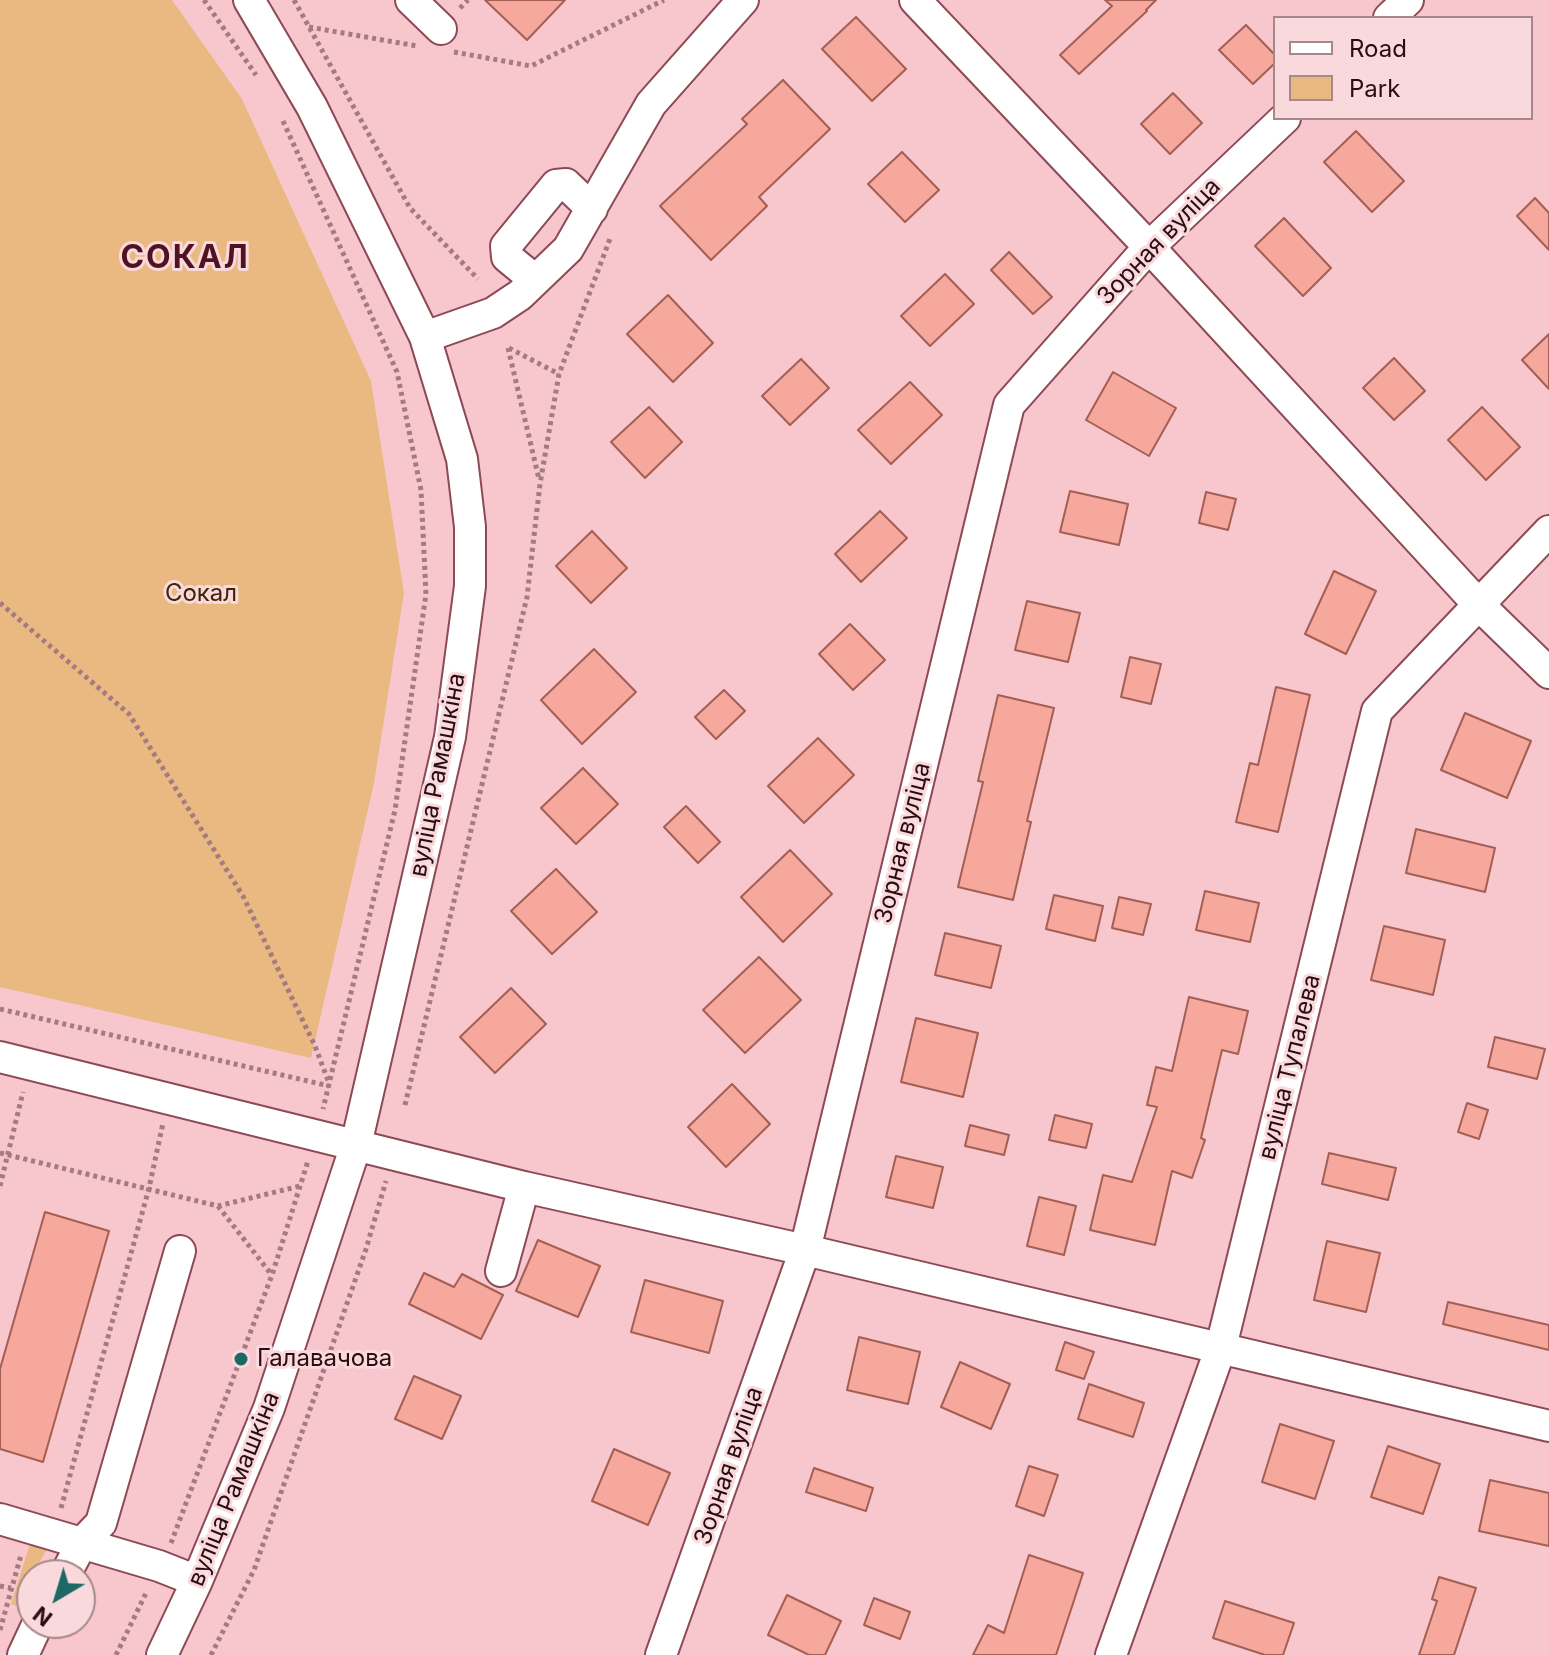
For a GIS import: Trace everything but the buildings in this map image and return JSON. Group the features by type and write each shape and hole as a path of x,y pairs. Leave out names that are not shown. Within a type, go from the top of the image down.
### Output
{"street":[{"name":"вуліца Рамашкіна","path":"162,1655 197,1581 269,1408 356,1145 450,737 470,586 470,527 462,459 425,337 312,107 249,0"},
{"path":"411,0 434,42"},
{"path":"425,337 493,313 535,280 603,217 651,104 743,0"},
{"path":"915,0 1149,247 1478,604 1549,673"},
{"path":"1391,16 1408,0"},
{"name":"Зорная вуліца","path":"661,1655 805,1250 1009,405 1149,247 1283,120"},
{"path":"535,280 507,257 506,246 556,185 566,184 603,217"},
{"name":"вуліца Тупалева","path":"1111,1655 1221,1347 1377,711 1549,531"},
{"path":"0,1057 524,1187 805,1250 1549,1426"},
{"path":"501,1271 524,1187"},
{"path":"74,1559 82,1543 101,1523 180,1251"},
{"path":"0,1519 159,1566 197,1581"}],"path":[{"path":"204,0 256,75"},
{"path":"294,0 410,208 478,279"},
{"path":"309,27 434,42 531,66 664,0"},
{"path":"280,115 397,372 421,490 426,594 395,810 330,1086"},
{"path":"405,1105 527,597 540,484 559,374 603,217"},
{"path":"540,484 508,348 559,374"},
{"path":"0,603 129,714 243,896 315,1046 330,1086"},
{"path":"0,1009 330,1086"},
{"path":"0,1186 29,1064"},
{"path":"60,1511 149,1188 169,1099"},
{"path":"0,1153 218,1206 301,1186 272,1275 178,1527 116,1655"},
{"path":"211,1655 254,1570 366,1249 387,1175"},
{"path":"218,1206 272,1275"},
{"path":"16,1624 11,1588 25,1545"},
{"path":"0,1586 11,1588"}],"green space":[{"name":"Сокал","path":"0,0 172,0 242,99 371,381 404,593 374,783 311,1058 0,987"},
{"path":"31,1541 47,1545 42,1559 25,1559"},
{"path":"16,1588 16,1606 11,1604"}],"place":[{"name":"Галавачова","path":"241,1359"}],"district":[{"name":"СОКАЛ","path":"185,258"}]}
